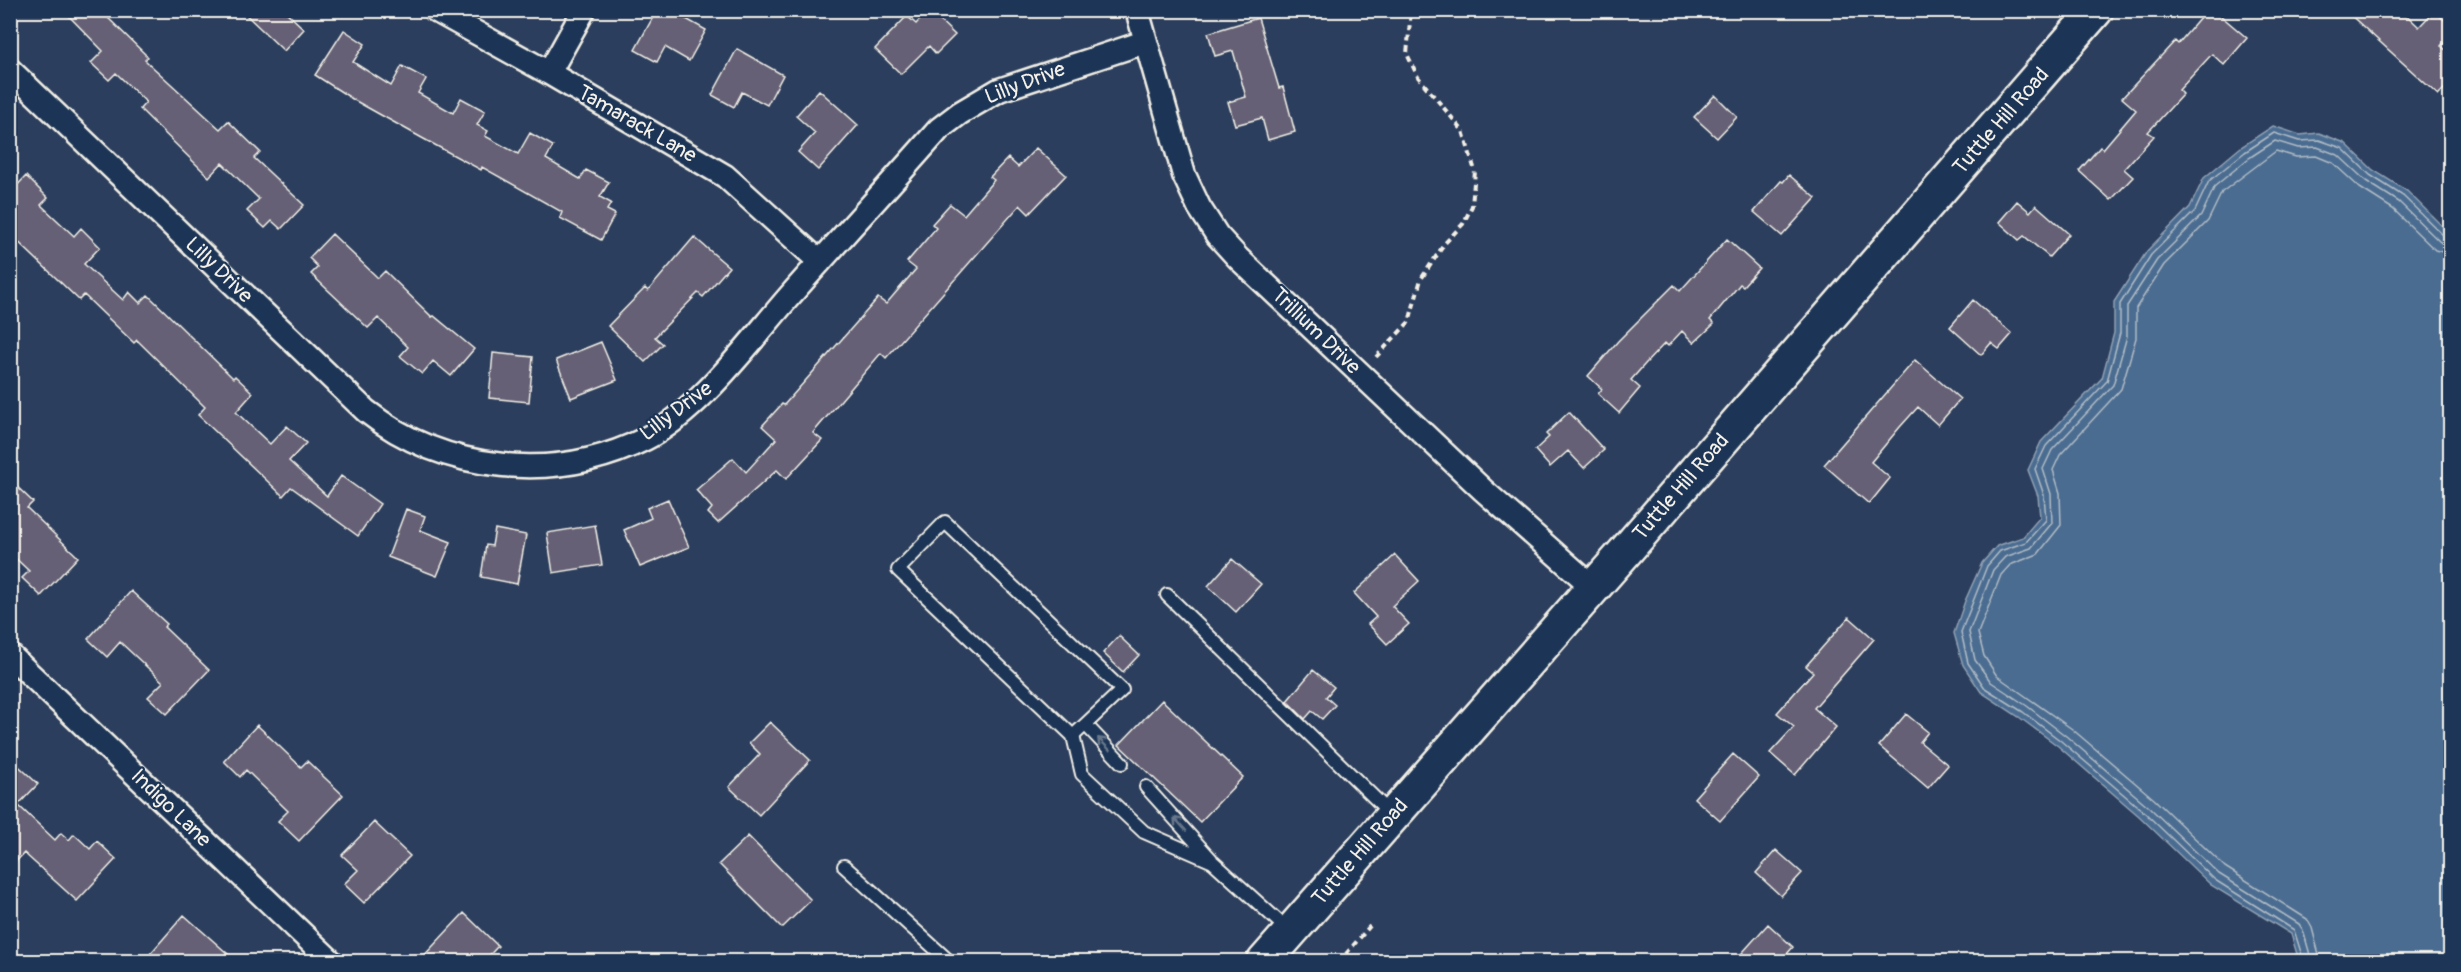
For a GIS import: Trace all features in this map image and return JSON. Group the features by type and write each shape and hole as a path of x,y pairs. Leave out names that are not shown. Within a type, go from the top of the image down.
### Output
{"main road":[{"name":"Tuttle Hill Road","path":"1264,962 1594,588 2096,10"}],"street":[{"name":"Tamarack Lane","path":"435,10 549,73 725,176 820,262"},
{"path":"549,73 584,10"},
{"name":"Trillium Drive","path":"1137,10 1184,175 1211,226 1238,258 1483,490 1594,588"},
{"name":"Lilly Drive","path":"10,70 366,411 398,433 432,449 470,461 531,466 594,458 646,438 705,394 939,129 960,113 999,90 1145,42"},
{"name":"Indigo Lane","path":"10,655 330,961"}],"lane":[{"path":"1073,736 1122,690 945,522 898,570 1073,736 1082,774 1144,832 1214,862"},
{"path":"1167,595 1392,815"},
{"path":"1086,725 1122,763"},
{"path":"1146,787 1214,862 1290,932"},
{"path":"844,866 950,962"}],"path":[{"path":"1361,374 1408,321 1421,279 1445,243 1463,224 1472,206 1475,171 1463,131 1418,77 1407,54 1411,10"},
{"path":"1339,962 1370,926"}],"water":[{"path":"2273,126 2300,135 2319,133 2345,143 2373,170 2407,191 2450,234 2450,961 2299,961 2291,934 2211,885 2139,816 2058,746 1981,692 1963,665 1954,633 1982,563 1997,546 2023,537 2040,517 2038,496 2028,470 2041,442 2102,378 2114,333 2114,302 2147,251 2190,207 2204,178 2241,147"}],"building":[{"path":"63,10 100,10 148,57 145,60 220,129 228,121 260,152 254,158 304,205 281,229 272,221 265,228 247,211 259,199 222,163 209,177 140,109 146,102 116,73 109,80 91,63 103,51"},
{"path":"241,10 284,10 304,29 284,51"},
{"path":"657,10 670,10 706,30 689,61 665,47 657,62 635,50"},
{"path":"929,10 955,35 936,54 929,46 901,74 875,49 907,16 916,24"},
{"path":"2207,10 2214,10 2247,38 2224,65 2212,54 2179,90 2183,94 2148,132 2154,136 2124,169 2133,177 2111,200 2079,171 2100,147 2103,149 2136,110 2122,98 2175,41 2178,44"},
{"path":"2345,10 2401,10 2419,27 2434,11 2451,26 2451,35 2441,46 2451,54 2451,82 2438,95"},
{"path":"1258,18 1279,88 1283,87 1295,132 1268,140 1262,118 1235,125 1228,102 1246,97 1233,51 1215,56 1208,33"},
{"path":"344,30 365,44 353,62 391,86 402,66 426,79 418,93 453,113 461,98 485,111 477,125 488,131 485,136 518,154 530,133 553,146 546,159 580,179 586,170 609,182 600,197 611,203 607,210 615,214 601,240 560,218 562,212 482,167 481,170 422,138 315,75"},
{"path":"737,49 783,75 767,105 742,92 734,107 712,95"},
{"path":"819,90 858,125 818,170 798,152 815,133 796,116"},
{"path":"1715,95 1737,117 1717,138 1694,117"},
{"path":"1036,148 1066,175 1029,214 1020,205 886,358 881,353 813,433 822,440 786,479 777,470 718,523 708,513 712,508 696,490 733,458 746,472 776,439 762,426 782,404 784,405 878,298 886,304 916,269 907,262 936,228 932,224 950,204 964,215 994,180 990,177 1008,158 1018,167"},
{"path":"1789,175 1816,198 1782,236 1754,212"},
{"path":"26,176 48,198 41,205 74,236 81,228 100,247 84,264 123,300 129,292 140,303 148,295 233,378 235,376 253,393 236,412 270,444 287,426 306,443 289,461 327,496 341,476 380,504 358,536 291,487 283,496 198,415 205,407 137,340 134,343 84,295 79,300 10,234 10,193"},
{"path":"2017,201 2030,212 2036,205 2069,234 2049,257 2024,236 2019,240 1999,222"},
{"path":"332,234 378,278 385,271 432,317 434,316 474,349 451,376 433,361 422,374 400,356 408,347 378,318 368,328 311,274 318,267 309,258"},
{"path":"694,237 729,267 703,297 698,293 655,337 663,344 645,362 608,326 645,288 648,291"},
{"path":"1727,239 1759,268 1743,286 1740,284 1710,320 1714,324 1694,343 1682,331 1668,346 1665,343 1631,380 1640,388 1619,413 1598,394 1602,389 1588,376 1618,341 1674,285 1680,291"},
{"path":"1973,300 2012,334 1999,349 1991,343 1981,355 1950,327"},
{"path":"601,342 617,380 571,398 556,360"},
{"path":"493,353 533,357 529,402 489,398"},
{"path":"1915,360 1960,399 1938,425 1918,407 1900,427 1871,462 1890,478 1869,504 1824,465"},
{"path":"1569,412 1604,450 1584,468 1568,451 1550,467 1535,450 1549,437 1546,434"},
{"path":"10,480 33,502 27,508 78,557 41,596 22,578 29,571 10,553"},
{"path":"668,499 689,547 640,567 624,530 651,518 647,508"},
{"path":"406,509 425,516 420,530 451,542 437,576 388,557"},
{"path":"595,525 602,565 553,573 547,533"},
{"path":"495,529 526,535 517,584 481,577 486,545 492,546"},
{"path":"1395,555 1419,581 1392,606 1409,624 1387,644 1368,624 1376,617 1354,593"},
{"path":"1232,559 1261,584 1236,612 1208,586"},
{"path":"131,591 167,624 164,627 209,670 167,714 148,697 163,682 120,642 107,657 88,639"},
{"path":"1849,617 1874,639 1814,708 1836,727 1795,775 1770,753 1794,727 1777,713 1813,672 1806,666"},
{"path":"1119,636 1139,655 1123,672 1103,653"},
{"path":"1313,670 1334,687 1326,697 1335,705 1322,719 1312,711 1305,719 1287,701"},
{"path":"1162,700 1243,777 1200,822 1119,745"},
{"path":"1906,714 1928,732 1920,742 1948,765 1928,788 1879,746"},
{"path":"770,722 810,760 759,815 729,787 760,754 749,743"},
{"path":"257,725 301,767 307,761 343,795 299,841 278,821 288,811 246,770 240,777 224,761"},
{"path":"1733,754 1759,777 1720,821 1694,798"},
{"path":"10,758 38,784 18,805 55,840 61,833 69,840 74,834 90,849 97,841 116,859 77,901 24,853 10,868"},
{"path":"374,822 410,856 364,903 344,884 358,870 342,855"},
{"path":"748,836 811,900 782,928 719,864"},
{"path":"1776,850 1802,873 1781,896 1756,873"},
{"path":"464,913 498,946 483,962 418,962"},
{"path":"184,915 237,962 143,962"},
{"path":"1768,924 1793,947 1780,962 1734,962"}]}
